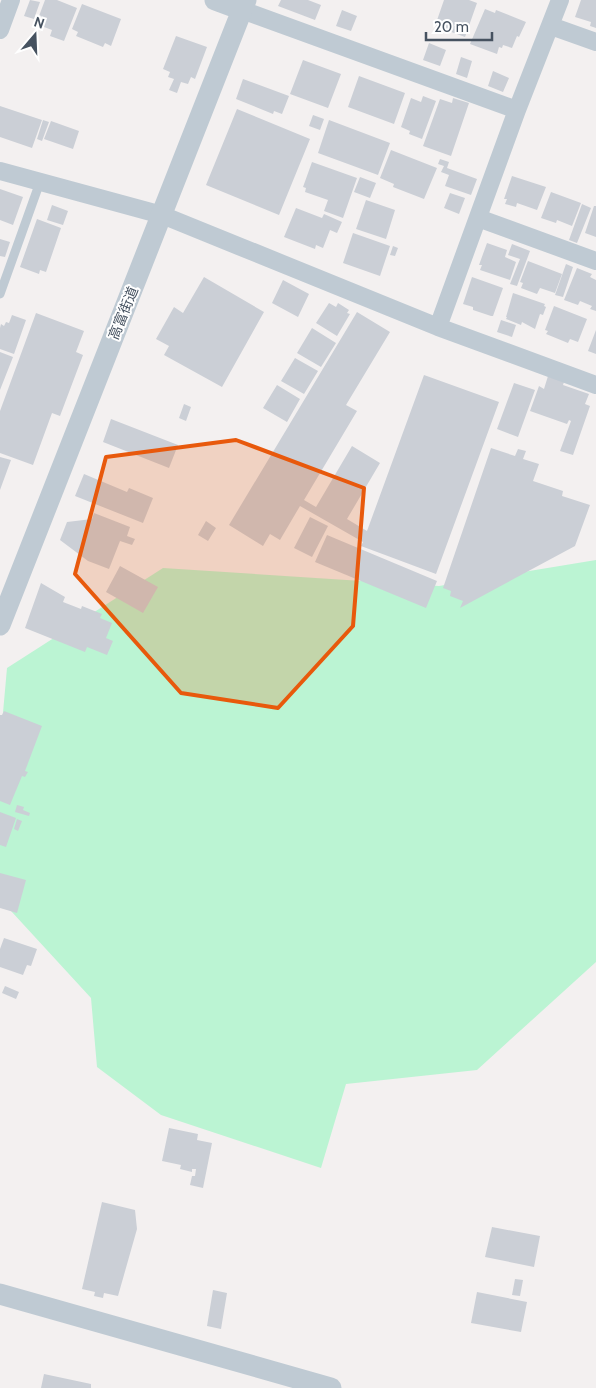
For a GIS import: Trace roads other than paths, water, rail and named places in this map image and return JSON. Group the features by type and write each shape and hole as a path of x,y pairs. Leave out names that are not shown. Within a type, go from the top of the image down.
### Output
{"street":[{"path":"0,30 11,0"},
{"path":"215,0 244,5 517,110"},
{"path":"438,327 517,110 560,0"},
{"name":"高富街道","path":"0,625 244,5"},
{"path":"550,26 596,42"},
{"path":"0,171 162,215 438,327 596,385"},
{"path":"478,218 596,261"},
{"path":"0,1294 331,1388"}],"lane":[{"path":"0,294 40,182"}]}
